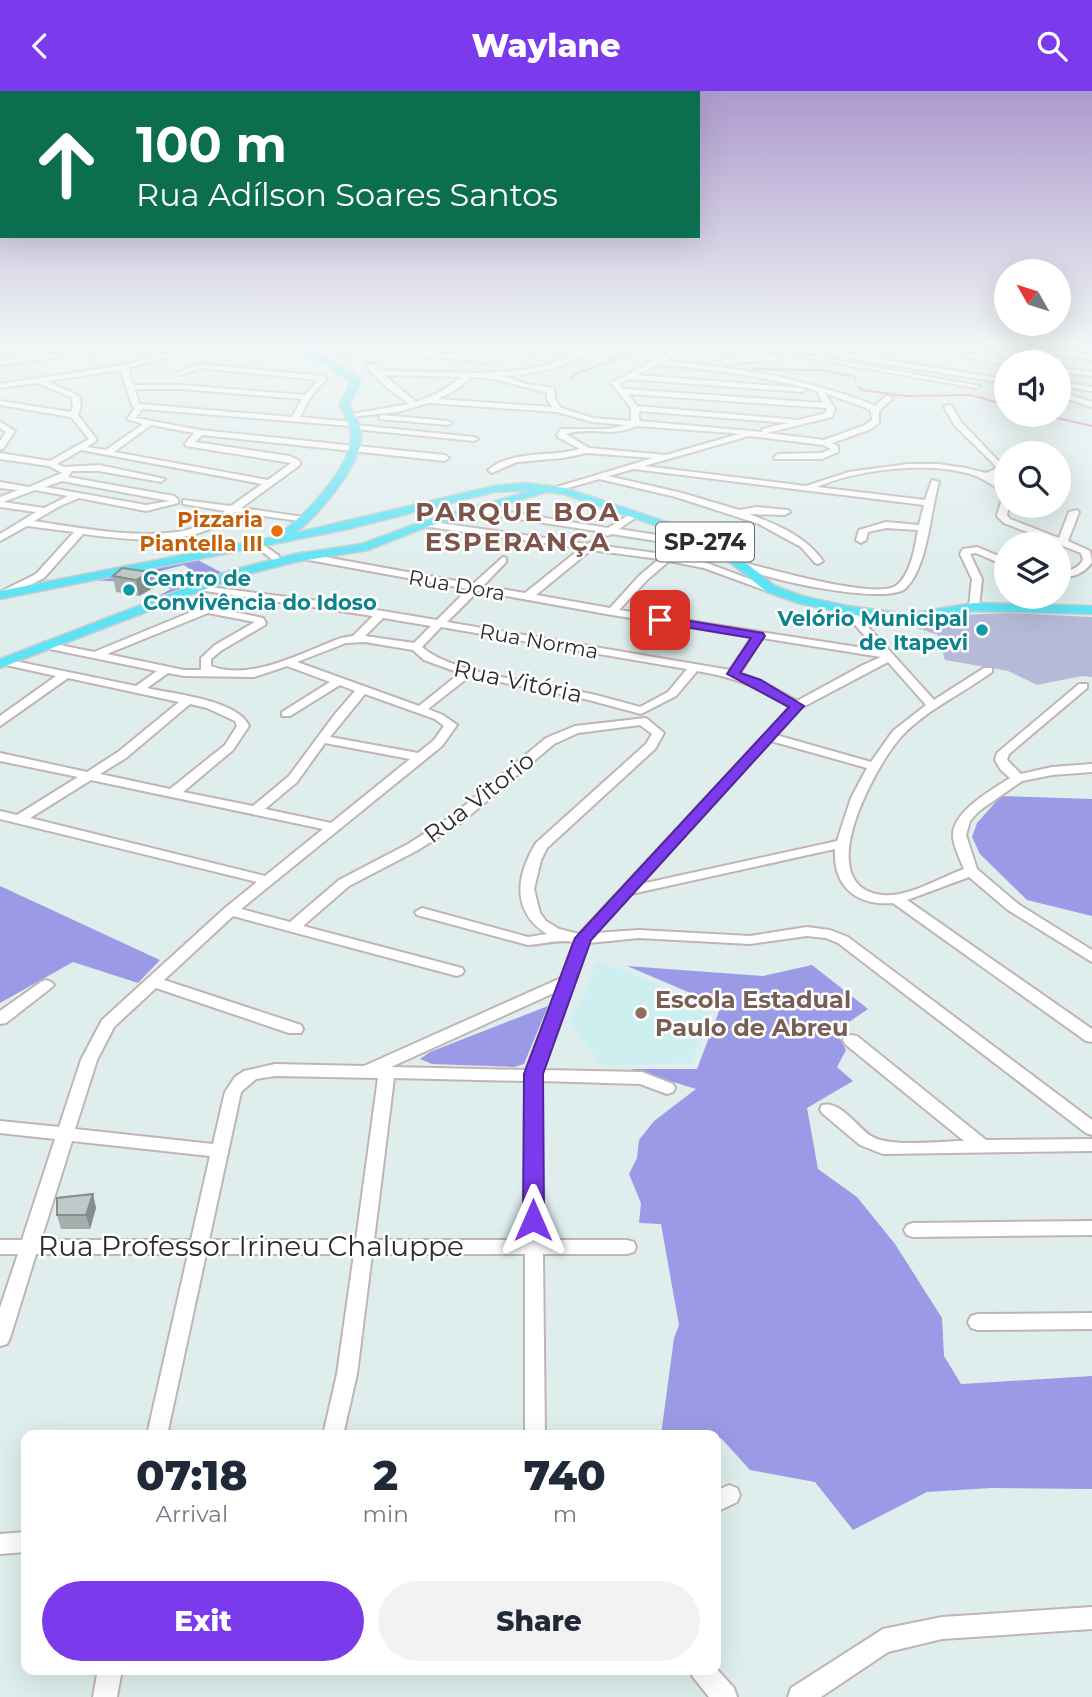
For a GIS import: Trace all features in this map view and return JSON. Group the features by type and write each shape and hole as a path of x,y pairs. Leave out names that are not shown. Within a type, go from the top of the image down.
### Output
{"main road":[{"path":"279,540 304,520 353,449 357,439 354,420"},
{"name":"SP-274","path":"2,594 279,540 494,489 526,486 554,489 677,529 745,566 771,589 798,599 847,610 908,618 974,607 1092,610"},
{"path":"2,663 161,600 271,561 364,547 425,524 554,489"},
{"path":"304,520 307,527 322,530"}],"street":[{"path":"51,464 81,448 93,437 79,426 75,418"},
{"path":"132,418 200,432 445,458"},
{"path":"282,418 447,423"},
{"path":"354,420 362,418"},
{"path":"585,418 752,433 825,443 835,448 834,452 822,456 778,457"},
{"path":"635,418 635,424"},
{"path":"746,418 802,423"},
{"path":"554,489 752,433 819,418"},
{"path":"825,443 874,424 877,418"},
{"path":"955,418 962,429 989,452 1001,470 985,476"},
{"path":"354,420 474,439"},
{"path":"226,434 242,421"},
{"path":"107,453 149,423"},
{"path":"0,424 11,431 0,447"},
{"path":"587,450 564,438 561,433 573,430 615,432 635,424"},
{"path":"26,523 134,539 196,531 211,525 297,463 282,458 189,445 200,432"},
{"path":"81,448 269,483"},
{"path":"207,456 217,450"},
{"path":"492,470 519,457 567,456 587,450 664,457"},
{"path":"0,456 51,464 64,473 173,501"},
{"path":"135,491 196,462"},
{"path":"806,489 836,477 902,467 939,466 985,476 994,482"},
{"path":"632,467 927,503"},
{"path":"0,502 64,473 99,468 161,479"},
{"path":"598,477 659,489 738,514 800,542 818,561"},
{"path":"818,482 833,492"},
{"path":"745,566 858,590 898,590 909,577 927,503 935,482"},
{"path":"0,485 146,507 184,498 188,499 186,502 304,520"},
{"path":"0,537 44,511 78,496"},
{"path":"0,502 44,511"},
{"path":"476,510 714,547"},
{"path":"738,514 757,510 785,512"},
{"path":"1066,532 1074,512"},
{"path":"527,597 588,547 632,516"},
{"path":"1004,518 1033,532"},
{"path":"425,524 666,558 707,566 771,589"},
{"path":"861,540 864,530 876,526 923,527"},
{"path":"2,594 40,576 81,530"},
{"path":"258,544 271,561"},
{"path":"1071,544 1088,549 1088,560 1083,568 1071,573"},
{"path":"974,607 977,571 965,554 977,549 994,557"},
{"name":"Rua Dora","path":"299,557 611,612 890,656"},
{"path":"611,612 643,577 666,558"},
{"path":"416,647 503,560"},
{"name":"Rua Norma","path":"198,587 381,614 733,674 757,683 797,706"},
{"path":"161,600 259,620 261,623 220,645 206,658 205,668 218,673"},
{"path":"93,655 205,610"},
{"path":"847,610 933,706"},
{"path":"45,645 196,675 254,674 317,649 356,639 381,614"},
{"path":"733,674 758,636"},
{"name":"Rua Vitória","path":"356,639 416,647 428,658 468,672 587,696 642,716"},
{"path":"535,1430 533,1074 583,938 797,706 890,656"},
{"path":"0,1338 96,1042 108,1024 265,880 445,736 451,725 439,717 286,662"},
{"path":"2,663 222,709 240,719 243,726 229,747 172,794"},
{"path":"693,669 672,694 642,716 659,733 651,746 541,846 533,859 528,875 528,905 538,922 560,934 583,938 659,934 754,940 806,931 831,935 843,940 1092,1129"},
{"path":"136,691 166,670"},
{"path":"971,871 897,899 879,899 863,895 851,887 845,878 841,844 873,766 898,734 933,706 989,670"},
{"path":"419,711 468,672"},
{"path":"0,722 65,675"},
{"path":"286,714 339,681"},
{"path":"1018,778 1005,767 1001,760 1003,753 1083,686"},
{"path":"255,811 293,779 361,691"},
{"path":"18,820 90,776 134,745 187,701"},
{"name":"Rua Vitorio","path":"293,927 344,883 413,847 457,819 550,741 575,730 642,716"},
{"path":"769,737 873,766"},
{"path":"322,739 419,757"},
{"path":"0,757 332,827"},
{"path":"1092,768 1052,771 1018,778 988,796 964,821 959,835 971,871 1013,907 1092,957"},
{"path":"0,815 265,880"},
{"path":"624,891 841,844"},
{"path":"897,899 1092,1037"},
{"path":"230,911 457,971"},
{"path":"422,912 528,941 546,940 560,934"},
{"path":"367,1071 566,981"},
{"path":"153,982 295,1029"},
{"path":"0,1020 46,985"},
{"path":"850,1040 982,1146"},
{"path":"158,1430 233,1092 238,1082 247,1075 260,1071 533,1074 642,1078 667,1088"},
{"path":"334,1430 347,1374 387,1071"},
{"path":"828,1108 866,1141 883,1148 1092,1145"},
{"path":"0,1127 219,1151"},
{"path":"913,1230 1092,1228"},
{"name":"Rua Professor Irineu Chaluppe","path":"0,1247 628,1247"},
{"path":"978,1322 1092,1321"},
{"path":"0,1543 21,1542"},
{"path":"800,1697 883,1641 942,1628 1092,1618"},
{"path":"105,1697 109,1675"},
{"path":"706,1675 725,1697"}],"shaded area":[{"path":"198,560 224,574 157,597 171,589 164,586 194,572 184,565 149,574 157,579 150,583 88,580"},
{"path":"1010,613 1092,617 1092,677 1082,676 1037,685 1008,671 945,660 938,635 917,628 958,615"},
{"path":"1001,796 1092,799 1092,916 1027,900 980,854 972,837 977,823"},
{"path":"0,886 160,960 138,983 73,962 0,1003"},
{"name":"Escola Estadual Paulo de Abreu","path":"596,963 618,968 712,1007 691,1063 601,1066 568,1019 581,1004"},
{"path":"812,965 868,1009 836,1031 846,1050 837,1067 853,1081 807,1108 818,1169 857,1197 895,1244 942,1318 944,1356 961,1384 1092,1376 1092,1489 991,1488 927,1492 853,1530 815,1482 750,1470 721,1438 721,1430 662,1430 674,1338 679,1325 661,1224 639,1223 641,1203 629,1174 637,1158 639,1140 654,1121 696,1089 631,1069 697,1069 721,1006 627,966 763,976"},
{"path":"548,1006 524,1064 514,1067 432,1064 420,1059 430,1052"}],"building":[{"path":"122,568 150,572 136,580 113,576"},
{"path":"93,1194 86,1215 57,1215 57,1198"}],"waterway":[{"path":"1071,421 1092,426"}],"place":[{"name":"Pizzaria Piantella III","path":"277,531"},
{"name":"Centro de Convivência do Idoso","path":"129,590"},
{"name":"Velório Municipal de Itapevi","path":"982,630"},
{"name":"Escola Estadual Paulo de Abreu","path":"641,1013"}],"district":[{"name":"PARQUE BOA ESPERANÇA","path":"518,526"}],"route":[{"path":"533,1220 533,1074 583,938 797,706 757,683 733,674 758,636 660,620"}]}
